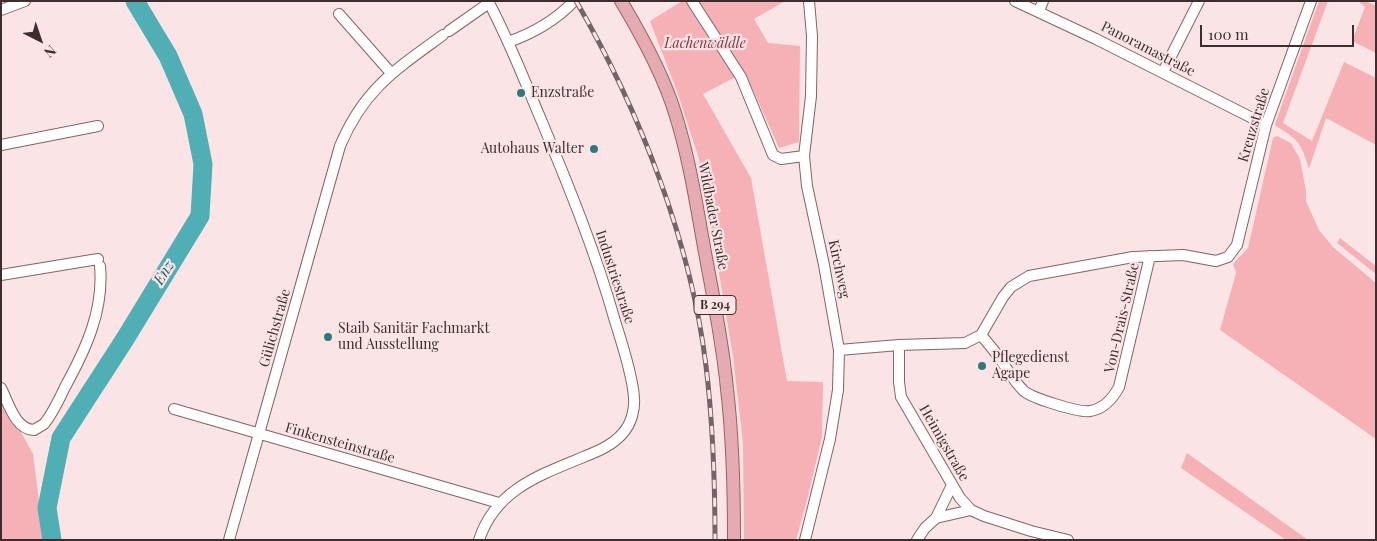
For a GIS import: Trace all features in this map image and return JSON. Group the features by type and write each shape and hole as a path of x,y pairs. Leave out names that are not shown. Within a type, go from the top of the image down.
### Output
{"main road":[{"name":"Wildbader Straße","path":"620,1 632,20 664,86 674,111 691,177 716,310 727,388 734,475 734,540"}],"street":[{"path":"1,10 25,1"},
{"path":"508,42 554,21 574,1"},
{"path":"692,1 741,77 773,155 781,159 804,156"},
{"name":"Kirchweg","path":"805,540 830,439 838,390 839,350 824,265 807,186 804,156 811,96 812,36 809,1"},
{"name":"Panoramastraße","path":"1016,1 1041,6 1266,125"},
{"path":"1163,72 1199,1"},
{"name":"Kreuzstraße","path":"1150,256 1182,255 1216,260 1228,257 1237,245 1266,125 1311,1"},
{"path":"339,14 391,73 489,2"},
{"name":"Industriestraße","path":"479,540 485,524 499,503 510,493 538,476 596,452 614,441 628,426 634,411 632,386 626,360 598,266 563,173 508,42 489,2"},
{"name":"Gülichstraße","path":"229,540 336,161 349,125 368,96 391,73"},
{"path":"1,145 98,126"},
{"path":"839,350 899,345 965,343 981,335 1011,287 1029,276 1133,256 1150,256"},
{"name":"Von-Drais-Straße","path":"981,335 999,357 1012,378 1025,392 1042,400 1082,410 1090,411 1103,406 1112,399 1119,387 1150,256"},
{"path":"1,275 99,262 101,282 100,297 89,339 82,357 44,424 34,430 22,426 1,388"},
{"name":"Heimigstraße","path":"899,345 901,397 960,498 971,510 984,516 1031,531 1068,540"},
{"name":"Finkensteinstraße","path":"174,409 499,503"},
{"path":"917,540 925,528 936,518 952,485"},
{"path":"936,518 971,510"}],"green space":[{"name":"Lachenwäldle","path":"682,1 785,1 754,19 768,43 800,46 799,142 779,148 745,72 703,94 751,178 787,381 823,382 822,437 796,540 744,540 743,443 733,356 699,159 678,94 650,21"},
{"path":"1319,1 1328,1 1283,123 1312,141 1344,62 1376,78 1376,145 1326,118 1309,169 1304,153 1298,143 1275,124"},
{"path":"1358,1 1366,1 1376,6 1376,53 1352,41 1365,7"},
{"path":"1277,136 1291,143 1300,159 1306,201 1319,230 1333,247 1376,283 1376,439 1220,330 1236,273 1233,264 1248,248 1273,138"},
{"path":"1340,238 1376,266 1376,274 1337,243"},
{"path":"1,396 33,454 44,540 1,540"},
{"path":"1187,453 1308,540 1286,540 1181,468"}],"waterway":[{"name":"Enz","path":"52,540 47,508 61,438 125,339 200,216 203,164 193,114 168,56 135,1"}],"railway":[{"path":"576,1 621,86 641,131 675,224 688,272 699,319 706,366 713,453 715,540"}],"place":[{"name":"Enzstraße","path":"521,93"},
{"name":"Autohaus Walter","path":"594,149"},
{"name":"Staib Sanitär Fachmarkt und Ausstellung","path":"328,337"},
{"name":"Pflegedienst Agape","path":"982,366"}]}
